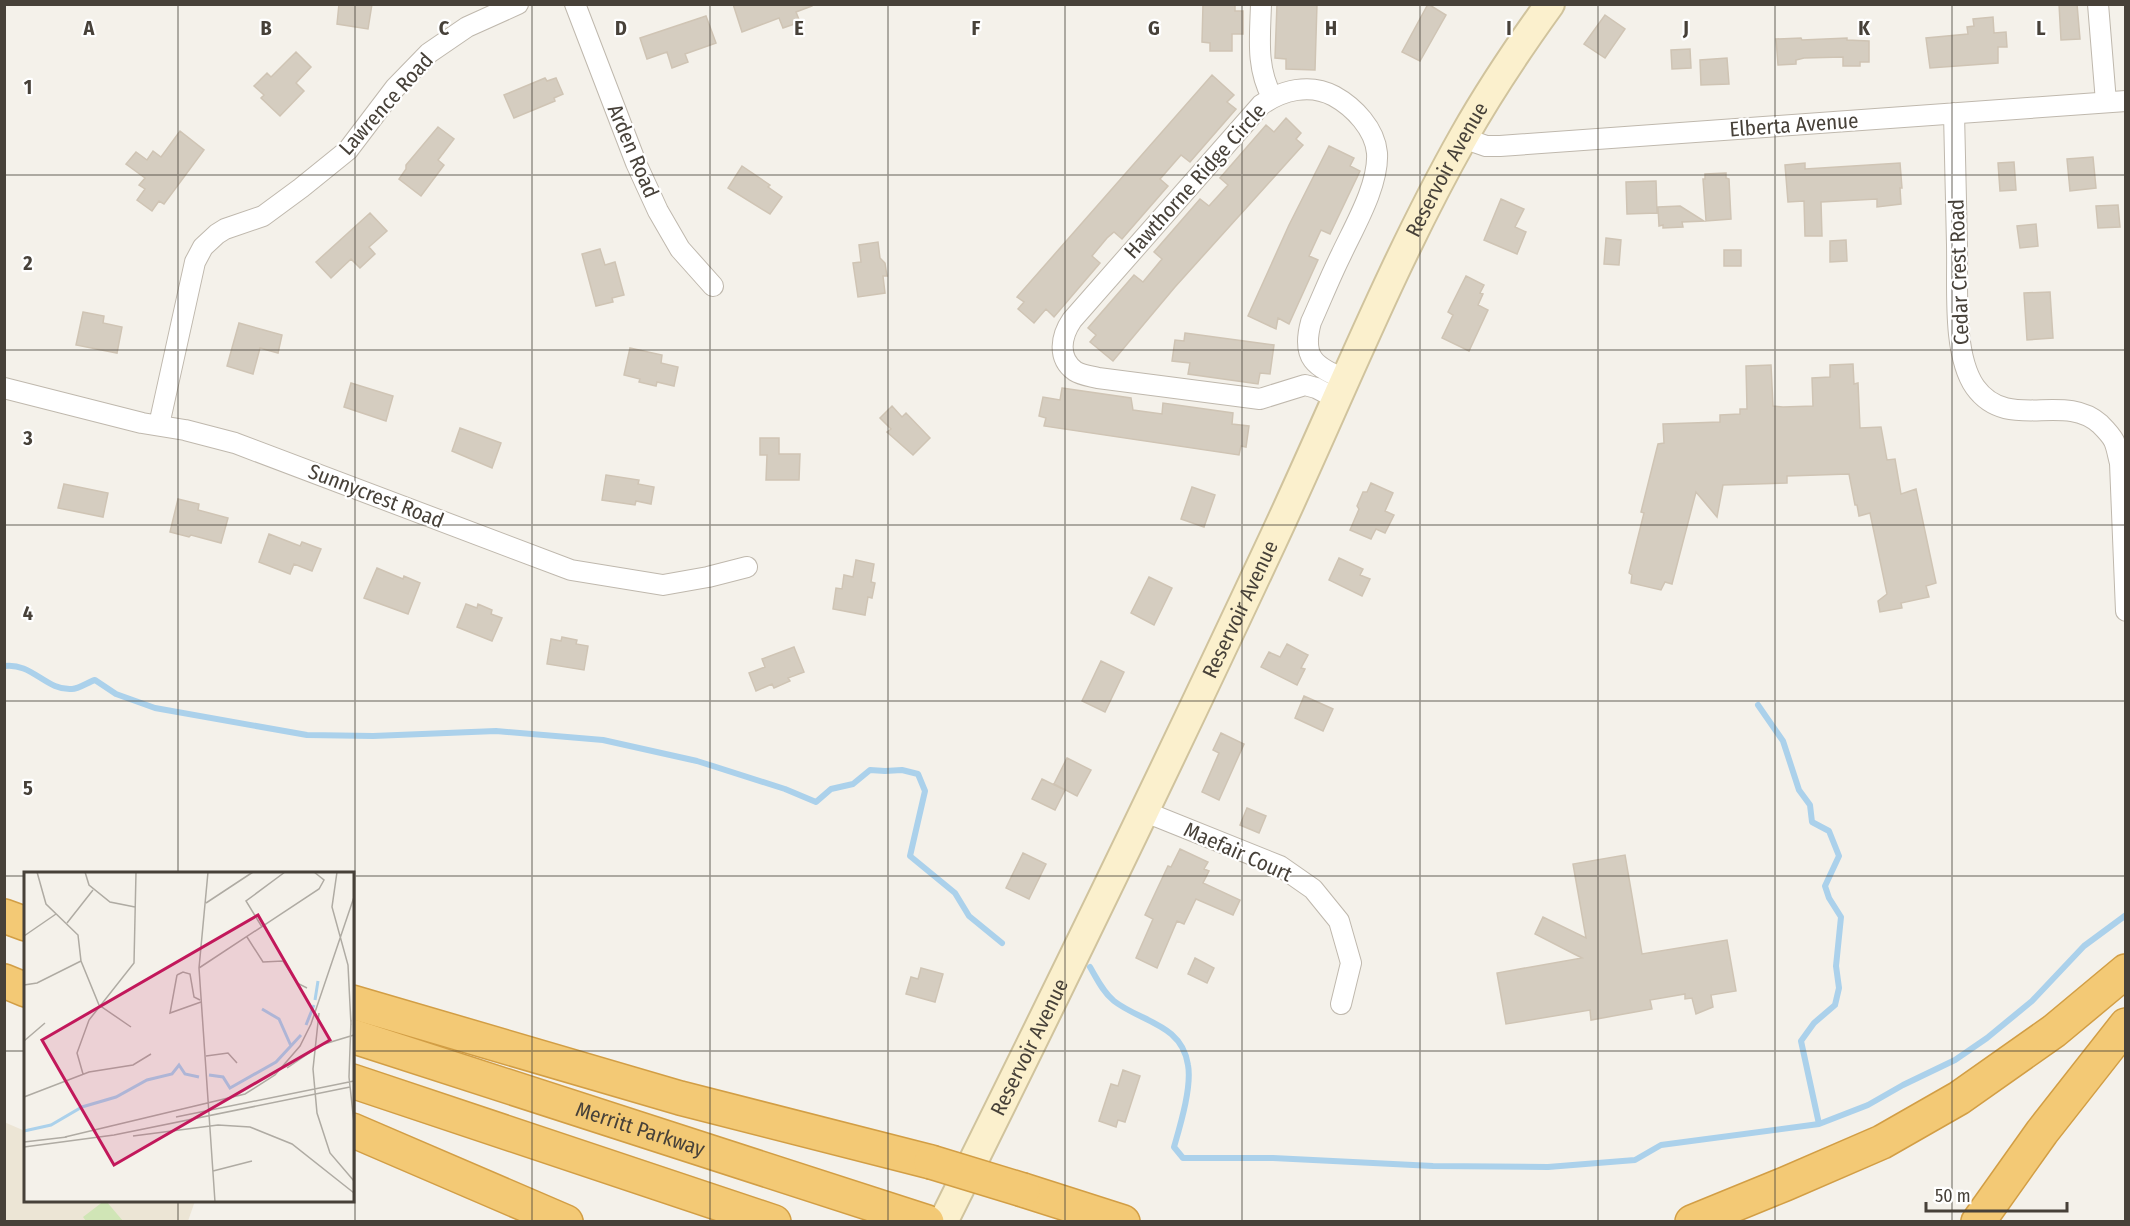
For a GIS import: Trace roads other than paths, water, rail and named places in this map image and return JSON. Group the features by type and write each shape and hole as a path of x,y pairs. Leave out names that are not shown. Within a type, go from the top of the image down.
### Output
{"highway":[{"path":"4,894 24,900"},
{"path":"4,916 24,923"},
{"path":"4,958 24,965"},
{"path":"1692,1221 1882,1142 1949,1104 2054,1031 2126,971"},
{"path":"4,981 24,989"},
{"path":"354,1003 680,1098 931,1162 1123,1221"},
{"path":"1978,1221 2022,1158 2126,1025"},
{"name":"Merritt Parkway","path":"354,1037 927,1221"},
{"path":"354,1082 774,1221"},
{"path":"354,1131 566,1221"}],"main road":[{"name":"Reservoir Avenue","path":"943,1221 1272,544 1390,283 1463,138 1496,82 1550,4"}],"street":[{"name":"Lawrence Road","path":"159,425 195,262 203,247 225,229 262,216 348,150 395,88 429,53 467,27 518,4"},
{"name":"Arden Road","path":"575,4 636,163 658,211 680,249 713,286"},
{"path":"1261,4 1260,63 1263,81 1272,97"},
{"path":"2098,4 2116,102"},
{"name":"Hawthorne Ridge Circle","path":"1312,89 1331,95 1356,114 1375,143 1377,162 1369,191 1308,333 1308,351 1315,364 1341,389 1305,385 1267,398 1255,399 1098,378 1075,371 1062,350 1063,335 1072,320 1195,178 1261,105 1272,97 1290,91 1312,89"},
{"name":"Elberta Avenue","path":"1463,138 1486,146 1500,146 2116,102"},
{"name":"Cedar Crest Road","path":"1953,113 1959,330 1966,368 1977,389 1994,404 2015,411 2079,411 2096,420 2109,433 2114,441 2120,463 2126,611"},
{"name":"Sunnycrest Road","path":"4,388 142,423 201,433 235,443 571,570 663,585 747,567"},
{"name":"Maefair Court","path":"1143,811 1280,866 1313,889 1339,921 1351,963 1341,1004"}],"waterway":[{"path":"4,666 23,668 54,686 75,689 95,680 116,694 155,708 307,735 373,736 496,731 603,740 697,761 785,789 816,802 831,789 853,784 870,770 902,770 918,774 925,791 910,856 955,893 969,916 1002,943"},
{"path":"1758,705 1783,741 1799,790 1810,805 1812,822 1829,831 1839,856 1825,886 1829,898 1841,917 1836,966 1839,988 1835,1005 1814,1023 1801,1041 1819,1124"},
{"path":"1090,967 1103,989 1114,1001 1169,1032 1184,1051 1188,1065 1188,1084 1185,1106 1174,1147 1183,1158 1273,1158 1433,1166 1548,1167 1635,1160 1661,1145 1819,1124 1868,1105 1955,1060 1987,1038 2032,1001 2084,946 2126,915"}]}
